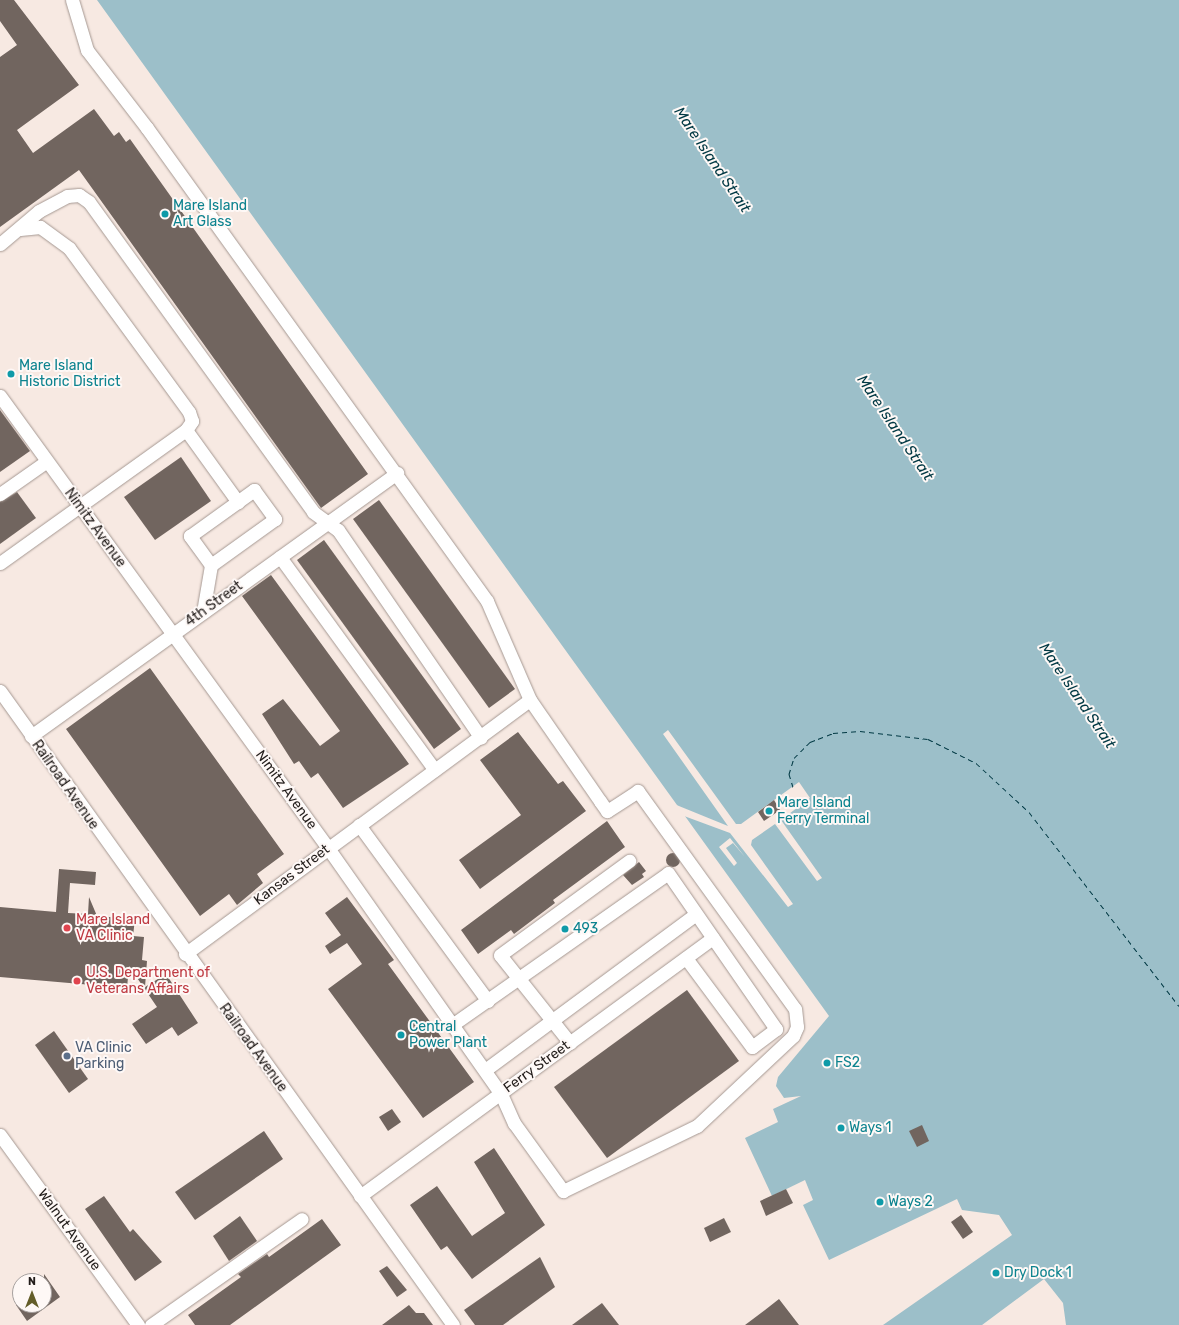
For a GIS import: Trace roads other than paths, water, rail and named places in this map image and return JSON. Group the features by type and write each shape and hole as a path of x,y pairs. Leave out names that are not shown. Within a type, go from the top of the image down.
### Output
{"street":[{"path":"72,0 87,50 397,473 487,601 530,700"},
{"path":"19,230 39,211 73,195 89,202 312,512 338,530 480,738"},
{"path":"0,244 26,226 40,227 69,248 191,414 191,424 186,430 0,563"},
{"name":"Nimitz Avenue","path":"0,396 328,848 501,1094 514,1123 563,1191 697,1126 793,1036 797,1018 795,1009 638,791 608,811 530,700"},
{"path":"186,430 238,502"},
{"path":"0,494 47,462"},
{"name":"4th Street","path":"30,736 397,473"},
{"path":"203,612 211,565 275,520 254,490 190,536 211,565"},
{"path":"280,557 435,770"},
{"name":"Railroad Avenue","path":"0,691 30,736 185,954 453,1325"},
{"name":"Kansas Street","path":"185,954 530,700"},
{"path":"359,825 488,1001"},
{"path":"570,1043 552,1018 500,955 629,861"},
{"path":"452,1025 668,873 776,1029 752,1047 686,958"},
{"path":"484,1070 552,1018 696,914"},
{"name":"Ferry Street","path":"360,1196 475,1108 501,1094 713,938"},
{"name":"Walnut Avenue","path":"0,1135 138,1325"},
{"path":"150,1325 302,1219"}],"water":[{"name":"Mare Island Strait","path":"97,0 1179,0 1179,1325 1066,1325 1063,1303 1044,1279 982,1325 883,1325 1012,1235 999,1215 962,1210 957,1199 829,1260 803,1205 813,1200 805,1180 772,1196 745,1138 778,1122 773,1109 801,1096 784,1098 776,1086 778,1077 829,1016"}],"place":[{"name":"Mare Island Art Glass","path":"165,214"},
{"name":"Mare Island Historic District","path":"11,374"},
{"name":"Mare Island Ferry Terminal","path":"769,811"},
{"name":"Mare Island VA Clinic","path":"67,928"},
{"name":"493","path":"565,929"},
{"name":"U.S. Department of Veterans Affairs","path":"77,981"},
{"name":"Central Power Plant","path":"401,1035"},
{"name":"VA Clinic Parking","path":"67,1056"},
{"name":"FS2","path":"827,1063"},
{"name":"Ways 1","path":"841,1128"},
{"name":"Ways 2","path":"880,1202"},
{"name":"Dry Dock 1","path":"996,1273"}]}
